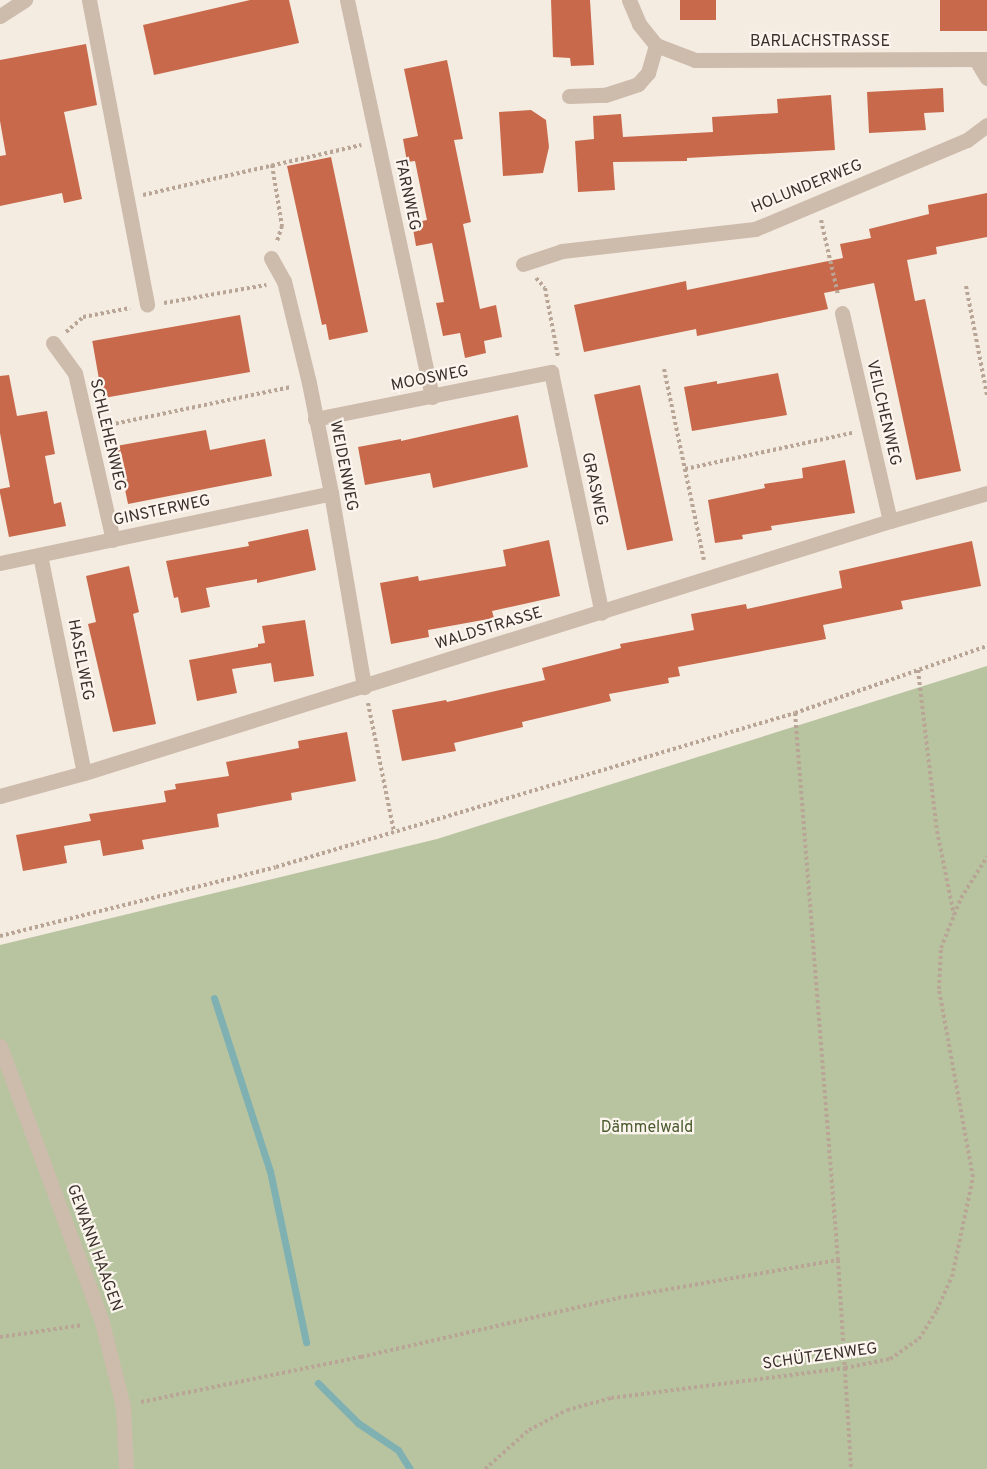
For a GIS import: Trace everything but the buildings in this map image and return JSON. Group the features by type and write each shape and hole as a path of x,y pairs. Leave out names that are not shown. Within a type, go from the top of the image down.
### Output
{"street":[{"path":"0,16 25,0"},
{"path":"89,0 147,305"},
{"name":"FARNWEG","path":"347,0 432,397"},
{"name":"BARLACHSTRASSE","path":"629,0 639,24 657,45 695,60 982,59"},
{"path":"569,96 606,95 638,84 648,72 657,45"},
{"path":"982,59 987,78"},
{"name":"HOLUNDERWEG","path":"523,264 562,251 755,229 967,140 987,125"},
{"name":"WEIDENWEG","path":"271,258 284,281 309,383 331,493 364,687"},
{"name":"VEILCHENWEG","path":"842,313 890,521"},
{"name":"SCHLEHENWEG","path":"54,343 75,373 113,540"},
{"name":"MOOSWEG","path":"315,419 551,372"},
{"name":"GRASWEG","path":"551,372 602,613"},
{"name":"GINSTERWEG","path":"0,563 331,493"},
{"name":"WALDSTRASSE","path":"0,796 84,773 602,613 890,521 987,493"},
{"name":"HASELWEG","path":"40,555 84,773"},
{"name":"GEWANN HAAGEN","path":"0,1046 102,1322 123,1406 126,1469"}],"path":[{"path":"128,198 377,142"},
{"path":"271,258 282,226 272,165"},
{"path":"817,203 842,313"},
{"path":"523,264 545,288 559,359 551,372"},
{"path":"966,286 987,395"},
{"path":"664,369 709,578"},
{"path":"88,429 309,383"},
{"path":"685,469 869,429"},
{"path":"0,936 276,867 795,713 987,646"},
{"path":"918,670 937,831 954,915"},
{"path":"364,687 394,832"},
{"path":"795,713 838,1260 851,1469"},
{"name":"SCHÜTZENWEG","path":"485,1469 529,1430 567,1410 611,1398 845,1368 890,1359 919,1339 937,1310 951,1277 973,1177 939,989 941,948 961,898 987,857"},
{"path":"123,1406 362,1357 618,1298 838,1260"},
{"path":"0,1337 102,1322"}],"green space":[{"name":"Dämmelwald","path":"987,666 987,1469 0,1469 0,945 437,839"}],"waterway":[{"path":"214,998 270,1171 306,1342"},
{"path":"318,1383 358,1423 398,1450 410,1469"}]}
